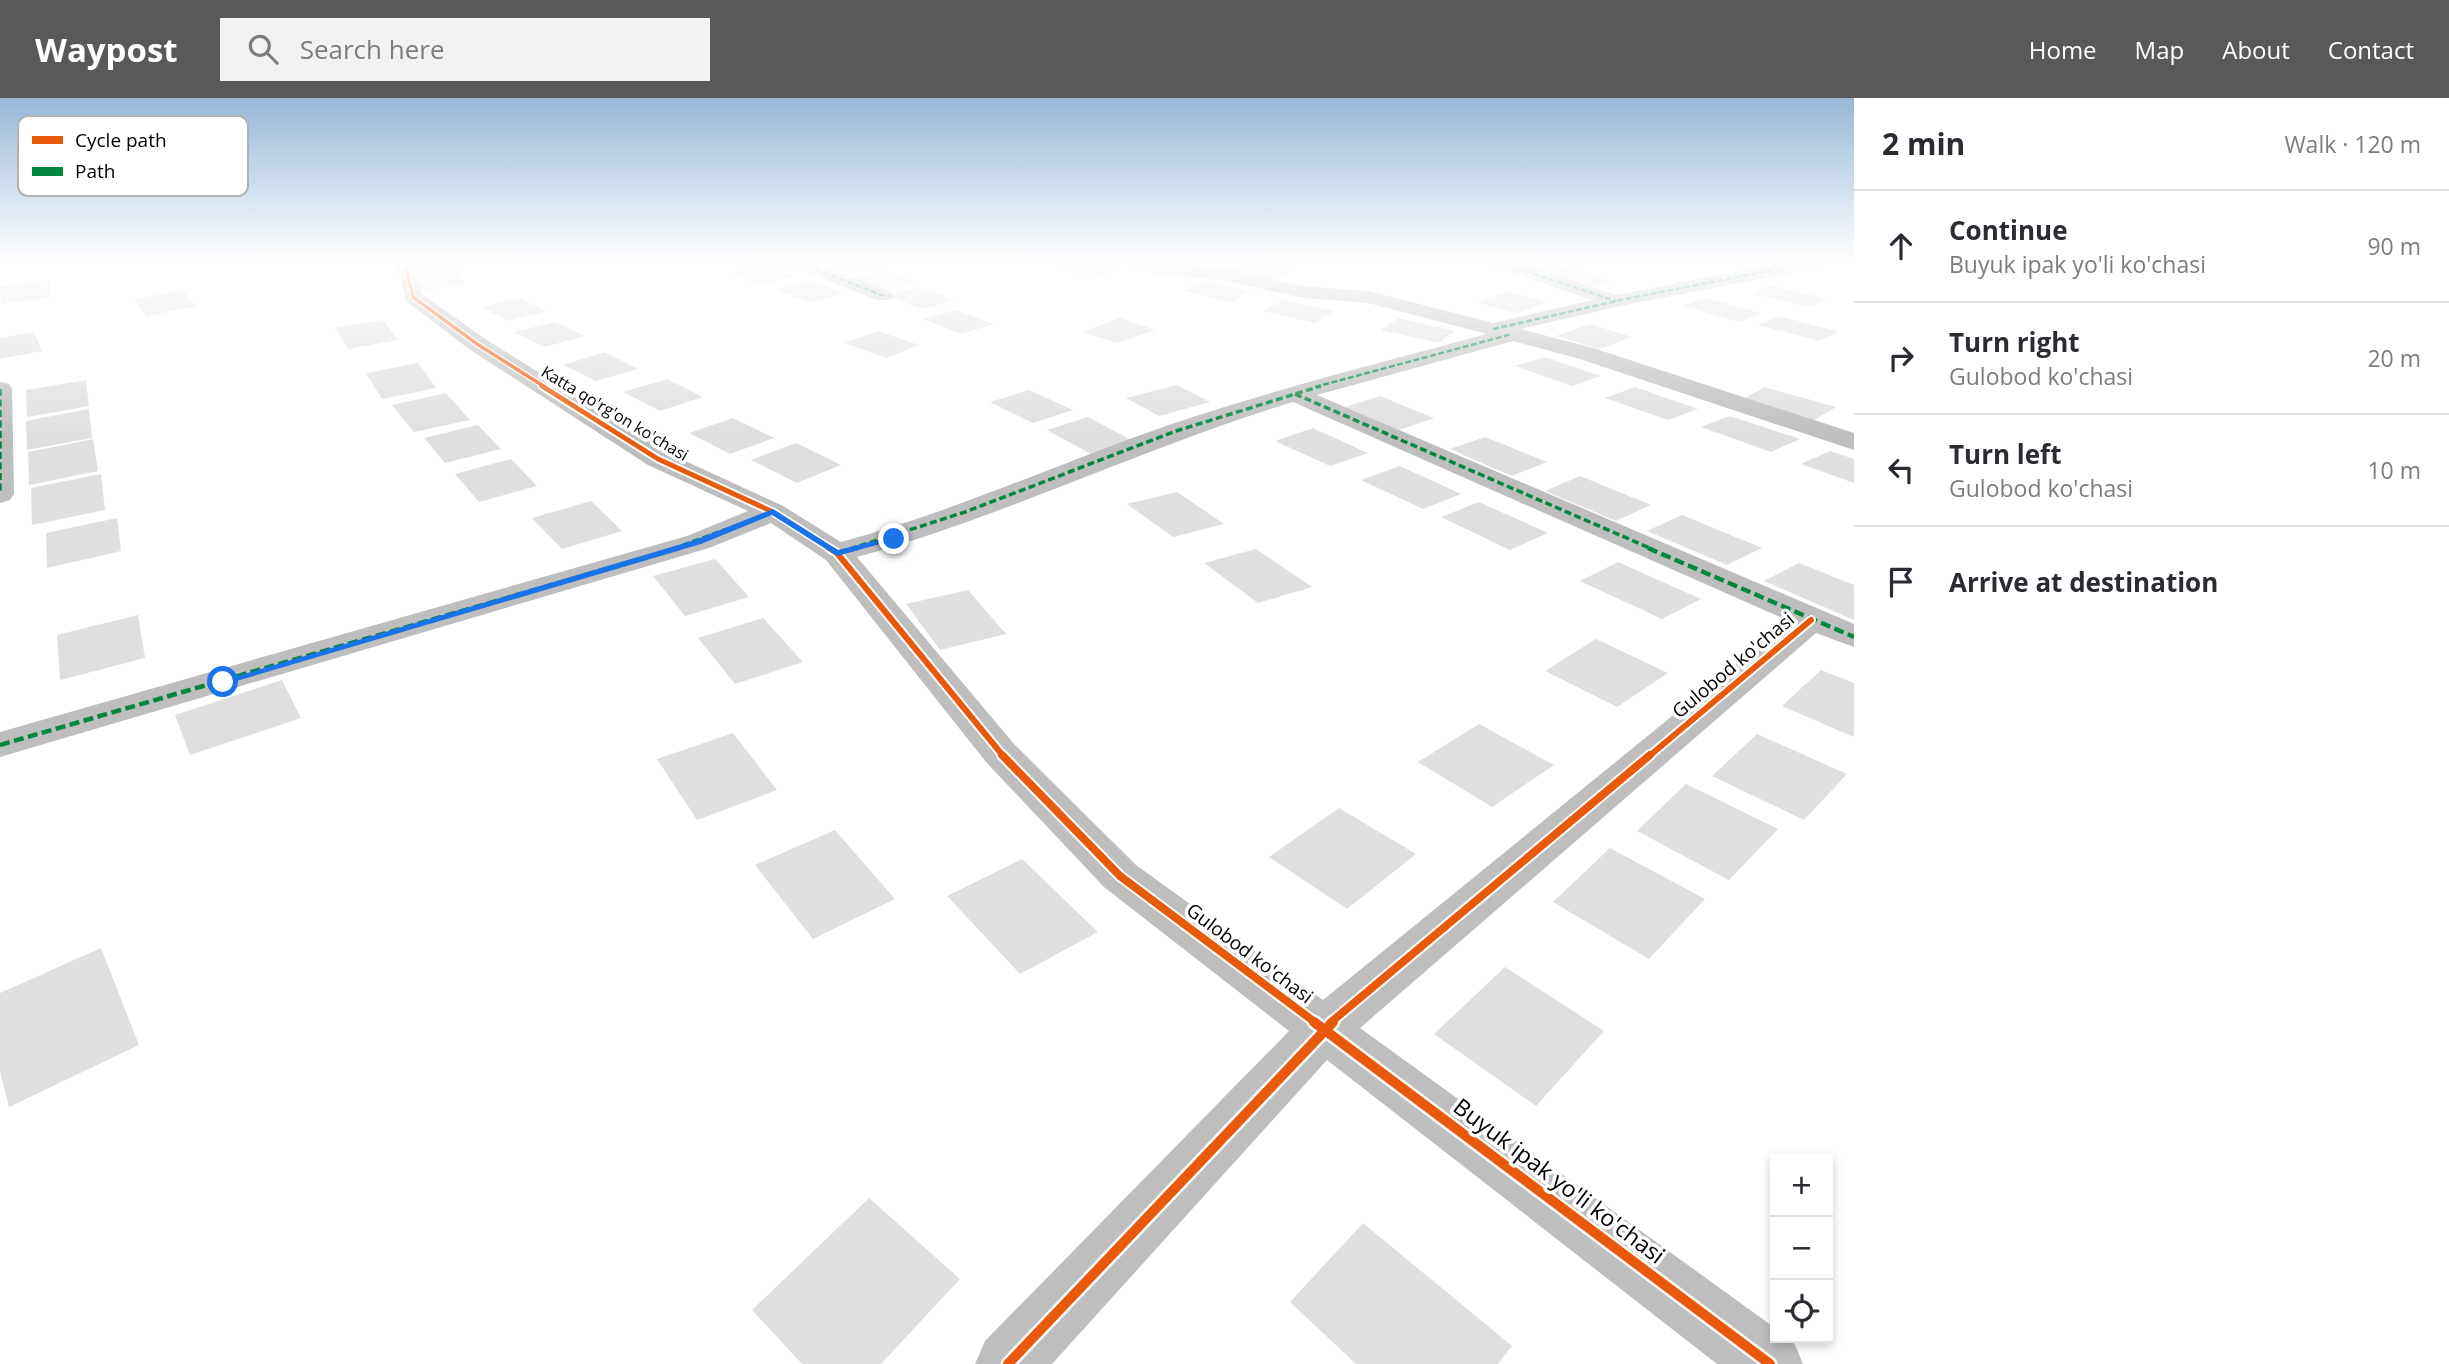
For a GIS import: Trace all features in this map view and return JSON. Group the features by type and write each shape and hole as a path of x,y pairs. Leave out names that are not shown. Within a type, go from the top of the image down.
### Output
{"street":[{"name":"Katta qo'rg'on ko'chasi","path":"443,319 477,344 658,458 773,512"},
{"path":"1453,319 1585,353 1854,442"},
{"path":"837,553 894,539 1177,431 1550,319"},
{"path":"0,389 0,494"},
{"name":"Gulobod ko'chasi","path":"1295,394 1854,637"},
{"name":"Gulobod ko'chasi","path":"773,512 837,553 1000,753 1120,876 1325,1028 1811,620"},
{"path":"0,745 698,542 773,512"},
{"path":"1008,1364 1325,1028"},
{"name":"Buyuk ipak yo'li ko'chasi","path":"1325,1028 1770,1364"}],"building":[{"path":"923,319 981,319 994,324 961,334"},
{"path":"1117,319 1155,330 1117,343 1082,332"},
{"path":"1298,319 1321,319 1315,323"},
{"path":"1397,319 1404,319 1455,331 1438,343 1381,330"},
{"path":"1772,319 1791,319 1840,332 1819,341 1758,325"},
{"path":"383,320 398,340 348,349 335,328"},
{"path":"555,322 585,336 544,347 514,332"},
{"path":"1590,324 1632,337 1599,349 1556,336"},
{"path":"878,331 919,345 886,358 845,343"},
{"path":"34,332 42,351 0,359 0,338"},
{"path":"605,352 638,369 596,381 563,365"},
{"path":"1545,357 1601,376 1572,386 1515,366"},
{"path":"418,363 436,388 382,399 366,373"},
{"path":"667,379 703,397 660,411 623,392"},
{"path":"86,380 89,406 27,417 26,390"},
{"path":"1177,385 1210,402 1159,416 1126,398"},
{"path":"1635,387 1698,409 1668,420 1605,398"},
{"path":"1765,387 1836,407 1814,420 1743,399"},
{"path":"1029,390 1073,410 1033,423 990,402"},
{"path":"446,393 470,420 414,432 392,405"},
{"path":"1380,396 1434,418 1399,430 1345,407"},
{"path":"89,409 92,438 27,450 26,421"},
{"path":"1730,416 1800,439 1771,452 1701,427"},
{"path":"1088,417 1133,441 1091,454 1047,430"},
{"path":"733,418 774,438 730,454 689,433"},
{"path":"478,425 501,449 445,463 424,438"},
{"path":"1313,428 1368,453 1330,466 1275,441"},
{"path":"1485,437 1547,462 1512,476 1450,449"},
{"path":"93,439 98,471 29,485 28,452"},
{"path":"796,443 841,465 797,483 751,460"},
{"path":"1830,451 1854,459 1854,483 1801,464"},
{"path":"511,459 537,486 479,502 455,474"},
{"path":"1400,466 1461,494 1423,509 1361,480"},
{"path":"101,474 105,510 32,525 31,488"},
{"path":"1580,476 1651,505 1616,521 1545,491"},
{"path":"1177,492 1224,524 1173,537 1127,504"},
{"path":"591,501 622,531 562,549 532,518"},
{"path":"1479,502 1548,533 1510,550 1441,517"},
{"path":"1682,515 1762,548 1727,565 1647,531"},
{"path":"117,518 121,551 47,568 46,533"},
{"path":"1256,549 1312,587 1258,603 1204,563"},
{"path":"715,559 749,597 685,616 653,576"},
{"path":"1618,562 1701,599 1662,619 1580,581"},
{"path":"1799,563 1854,585 1854,620 1764,581"},
{"path":"968,590 1006,634 940,650 906,604"},
{"path":"138,615 145,658 60,680 57,635"},
{"path":"763,618 803,662 735,684 698,638"},
{"path":"1596,639 1668,673 1617,707 1545,671"},
{"path":"1821,670 1854,683 1854,737 1782,706"},
{"path":"282,680 301,718 190,755 175,715"},
{"path":"1479,724 1554,765 1492,807 1418,762"},
{"path":"733,733 777,790 697,820 657,759"},
{"path":"1757,734 1847,774 1804,820 1712,776"},
{"path":"1686,784 1778,829 1729,880 1637,831"},
{"path":"1339,808 1416,854 1347,909 1269,857"},
{"path":"835,830 895,899 813,939 755,865"},
{"path":"1610,848 1705,899 1649,959 1553,902"},
{"path":"1022,859 1098,932 1020,974 947,896"},
{"path":"101,948 139,1045 9,1107 0,1071 0,993"},
{"path":"1505,967 1604,1031 1536,1106 1434,1034"},
{"path":"869,1198 960,1279 881,1364 802,1364 752,1310"},
{"path":"1363,1223 1512,1346 1498,1364 1356,1364 1290,1302"}],"marked path":[{"path":"1493,329 1537,319"},
{"path":"837,553 965,512 1217,417 1301,391 1512,334"},
{"path":"0,389 0,494"},
{"path":"1295,394 1854,637"},
{"path":"0,745 698,542 773,512"}],"cycle path":[{"path":"443,319 477,344 658,459 773,512 837,553 1000,753 1120,876 1770,1364"},
{"path":"1008,1364 1325,1028 1811,620"}],"route":[{"path":"223,682 698,542 773,512 837,553 894,539"}]}
